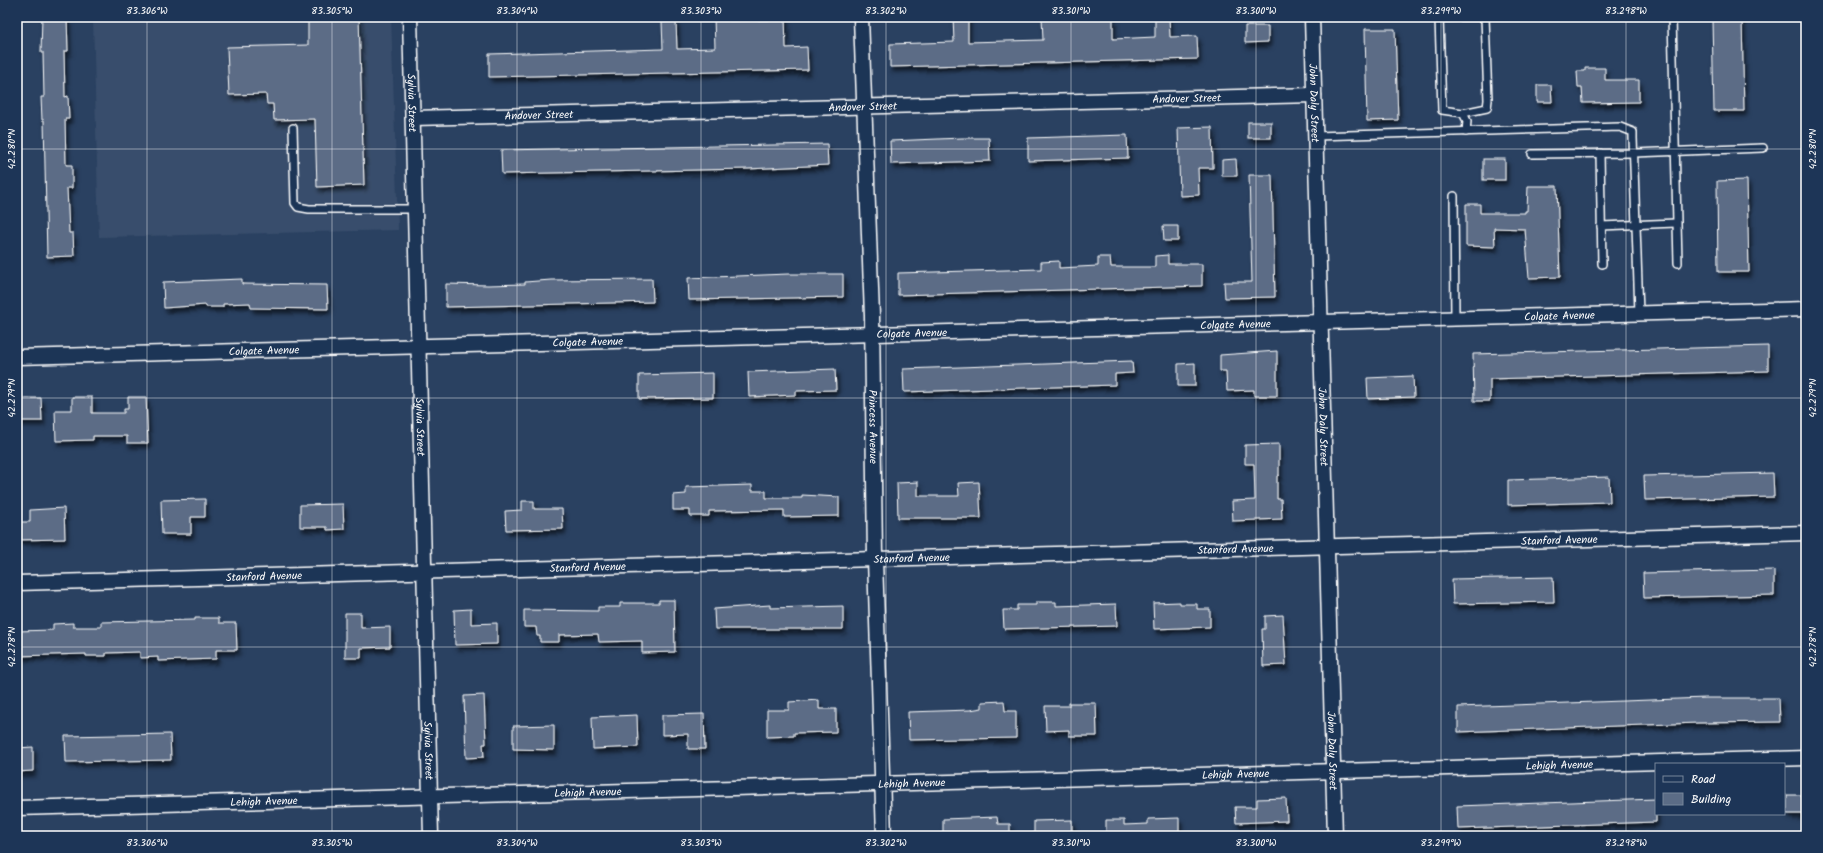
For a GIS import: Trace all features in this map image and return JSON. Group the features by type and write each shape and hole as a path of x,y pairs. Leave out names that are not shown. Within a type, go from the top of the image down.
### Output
{"street":[{"name":"Sylvia Street","path":"410,17 431,836"},
{"name":"Princess Avenue","path":"861,17 872,334 875,559 884,836"},
{"name":"John Daly Street","path":"1312,17 1335,836"},
{"name":"Andover Street","path":"413,118 1314,95"},
{"name":"Colgate Avenue","path":"17,357 1806,309"},
{"name":"Stanford Avenue","path":"17,583 1806,533"},
{"name":"Lehigh Avenue","path":"17,808 1806,758"}],"lane":[{"path":"1672,17 1678,263"},
{"path":"1439,18 1485,18 1488,92 1487,108 1463,113 1442,110 1439,18"},
{"path":"1463,113 1467,121 1466,132"},
{"path":"1315,136 1620,127 1633,132 1639,313"},
{"path":"293,128 295,203 298,207 309,209 415,209"},
{"path":"1532,154 1600,154 1763,148"},
{"path":"1600,154 1602,264"},
{"path":"1454,196 1455,318"},
{"path":"1601,226 1676,223"}],"shaded area":[{"path":"93,17 391,17 398,230 99,237"}],"building":[{"path":"42,17 67,17 68,51 64,51 65,97 68,96 69,119 65,119 66,165 72,165 72,188 67,188 69,233 73,233 74,256 47,257 44,120 42,120 41,97 44,97 43,52 41,52"},
{"path":"308,17 359,17 364,185 317,187 315,119 274,120 273,104 267,104 266,94 229,95 227,47 308,45"},
{"path":"714,17 729,17 729,21 771,20 771,17 785,17 786,48 807,47 808,70 489,77 489,54 663,49 662,22 676,21 677,49 715,48"},
{"path":"953,17 968,17 968,42 1043,40 1042,17 1113,17 1113,39 1155,37 1155,17 1169,17 1170,37 1197,36 1198,59 890,67 890,44 954,42"},
{"path":"1742,19 1744,111 1714,111 1712,20"},
{"path":"1245,26 1268,26 1268,42 1245,43"},
{"path":"1365,29 1395,29 1398,120 1367,121"},
{"path":"1585,68 1605,68 1605,80 1639,80 1639,102 1583,103 1582,87 1578,87 1577,71 1585,71"},
{"path":"1537,85 1551,85 1552,102 1537,102"},
{"path":"1248,122 1271,122 1271,138 1248,138"},
{"path":"1212,127 1213,168 1198,168 1199,195 1180,196 1178,128"},
{"path":"1127,135 1128,158 1028,161 1028,138"},
{"path":"989,138 990,161 891,164 890,141"},
{"path":"827,144 828,165 748,169 502,174 501,150"},
{"path":"1236,159 1237,176 1222,176 1222,160"},
{"path":"1483,159 1505,159 1505,180 1483,180"},
{"path":"1249,175 1272,175 1275,297 1225,298 1224,282 1252,282"},
{"path":"1747,180 1749,272 1718,272 1717,181"},
{"path":"1528,186 1557,186 1560,277 1529,278 1525,229 1494,228 1495,247 1466,246 1466,204 1480,204 1480,213 1525,213 1525,211 1527,211"},
{"path":"1163,226 1178,226 1178,241 1164,241"},
{"path":"1168,255 1168,264 1202,264 1202,286 898,295 898,273 1041,269 1041,262 1059,261 1059,268 1098,266 1098,257 1110,257 1111,267 1155,267 1155,256"},
{"path":"788,274 843,274 843,297 689,300 688,278"},
{"path":"242,279 242,284 327,285 328,309 251,308 250,303 223,304 223,307 206,307 206,305 164,308 163,282"},
{"path":"652,279 653,302 446,307 446,284 488,285 525,284 525,282 551,280"},
{"path":"1768,346 1768,371 1490,379 1490,401 1474,401 1473,354"},
{"path":"1277,351 1277,396 1254,396 1254,390 1227,391 1226,371 1220,371 1220,355"},
{"path":"1132,361 1133,373 1115,374 1115,385 904,392 903,369"},
{"path":"1195,363 1195,386 1178,386 1178,364"},
{"path":"835,369 836,390 796,391 796,395 749,397 748,372"},
{"path":"713,373 713,398 639,399 639,375"},
{"path":"1413,376 1414,397 1368,399 1367,378"},
{"path":"72,397 92,397 92,413 124,413 124,409 128,409 128,397 146,397 148,443 127,443 127,436 93,436 93,440 56,441 55,410 72,410"},
{"path":"17,398 41,398 42,421 17,421"},
{"path":"1279,444 1277,499 1281,499 1282,519 1233,521 1232,501 1255,500 1254,464 1245,464 1245,445"},
{"path":"1773,473 1774,497 1645,500 1644,476"},
{"path":"1609,477 1610,502 1508,505 1508,480"},
{"path":"918,482 918,496 959,496 958,483 979,482 981,518 898,518 897,483"},
{"path":"752,485 752,491 766,491 766,498 802,498 802,495 839,497 839,516 784,517 784,510 709,511 709,516 690,516 690,510 673,510 673,495 686,494 686,487"},
{"path":"205,499 205,517 191,517 191,534 162,534 161,500"},
{"path":"522,501 534,501 534,509 562,509 563,529 506,530 505,511 522,510"},
{"path":"343,504 344,529 327,530 327,527 300,527 300,505"},
{"path":"64,508 65,539 17,540 17,522 30,522 30,510"},
{"path":"1774,570 1774,595 1644,598 1643,573"},
{"path":"1553,577 1554,602 1453,604 1452,579"},
{"path":"659,600 674,600 675,652 642,653 642,641 599,642 598,634 559,635 559,642 540,642 540,636 537,636 536,627 524,627 524,610 598,611 598,607 620,607 620,603 659,603"},
{"path":"1036,602 1056,602 1056,606 1116,604 1117,626 1004,629 1003,610 1017,610 1017,605 1036,605"},
{"path":"1180,602 1180,604 1197,604 1197,609 1210,609 1210,627 1154,629 1153,603"},
{"path":"770,605 770,608 843,606 843,629 715,629 714,609"},
{"path":"471,609 471,624 497,623 497,644 455,645 454,610"},
{"path":"345,613 361,613 361,628 390,627 390,647 361,648 361,658 345,658"},
{"path":"1283,615 1286,665 1263,666 1262,629 1265,629 1265,616"},
{"path":"195,618 219,618 219,623 236,623 237,650 216,650 216,659 158,661 158,657 140,658 140,652 106,653 106,656 86,656 86,654 17,656 17,631 53,630 53,624 73,623 73,627 101,627 101,622 195,620"},
{"path":"484,695 486,744 483,744 484,757 466,758 464,696"},
{"path":"1706,698 1779,698 1780,722 1698,723 1458,732 1458,707"},
{"path":"819,700 819,709 836,709 836,732 794,733 794,736 767,737 767,710 789,710 789,702"},
{"path":"1004,701 1005,711 1016,711 1016,738 909,740 908,712 970,710 982,708 982,702"},
{"path":"1069,703 1096,703 1097,736 1069,736 1069,730 1046,731 1045,706 1069,706"},
{"path":"704,714 705,749 688,749 688,734 662,735 662,715"},
{"path":"637,715 638,747 593,749 592,717"},
{"path":"554,725 554,750 513,749 513,726"},
{"path":"170,734 171,760 66,762 65,736"},
{"path":"33,747 33,771 17,772 17,748"},
{"path":"1787,795 1806,795 1806,814 1787,814"},
{"path":"1286,798 1287,821 1236,823 1235,807 1257,807 1257,799"},
{"path":"1655,799 1656,822 1458,829 1457,806"},
{"path":"997,817 998,824 1010,824 1010,836 943,836 943,819"},
{"path":"1179,818 1179,836 1106,836 1106,820 1124,820 1124,825 1148,824 1148,819"},
{"path":"1072,820 1072,836 1034,836 1034,821"}]}
